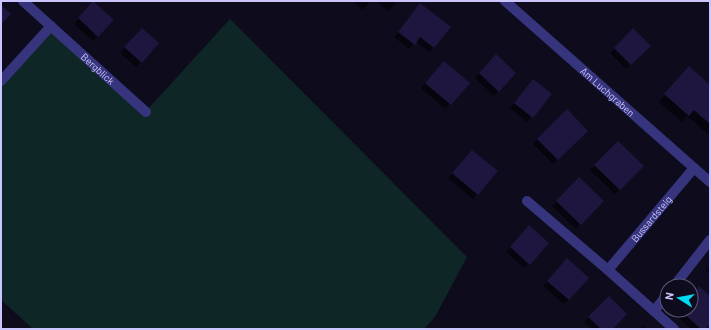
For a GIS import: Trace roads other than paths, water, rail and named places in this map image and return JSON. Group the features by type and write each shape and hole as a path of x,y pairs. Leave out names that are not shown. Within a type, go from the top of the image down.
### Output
{"street":[{"name":"Bergblick","path":"23,1 146,112"},
{"name":"Am Luchgraben","path":"505,1 710,182"},
{"path":"1,81 51,26"},
{"name":"Bussardsteig","path":"608,270 694,168"},
{"path":"527,201 674,329"},
{"path":"680,278 710,240"},
{"path":"654,311 659,305"}]}
